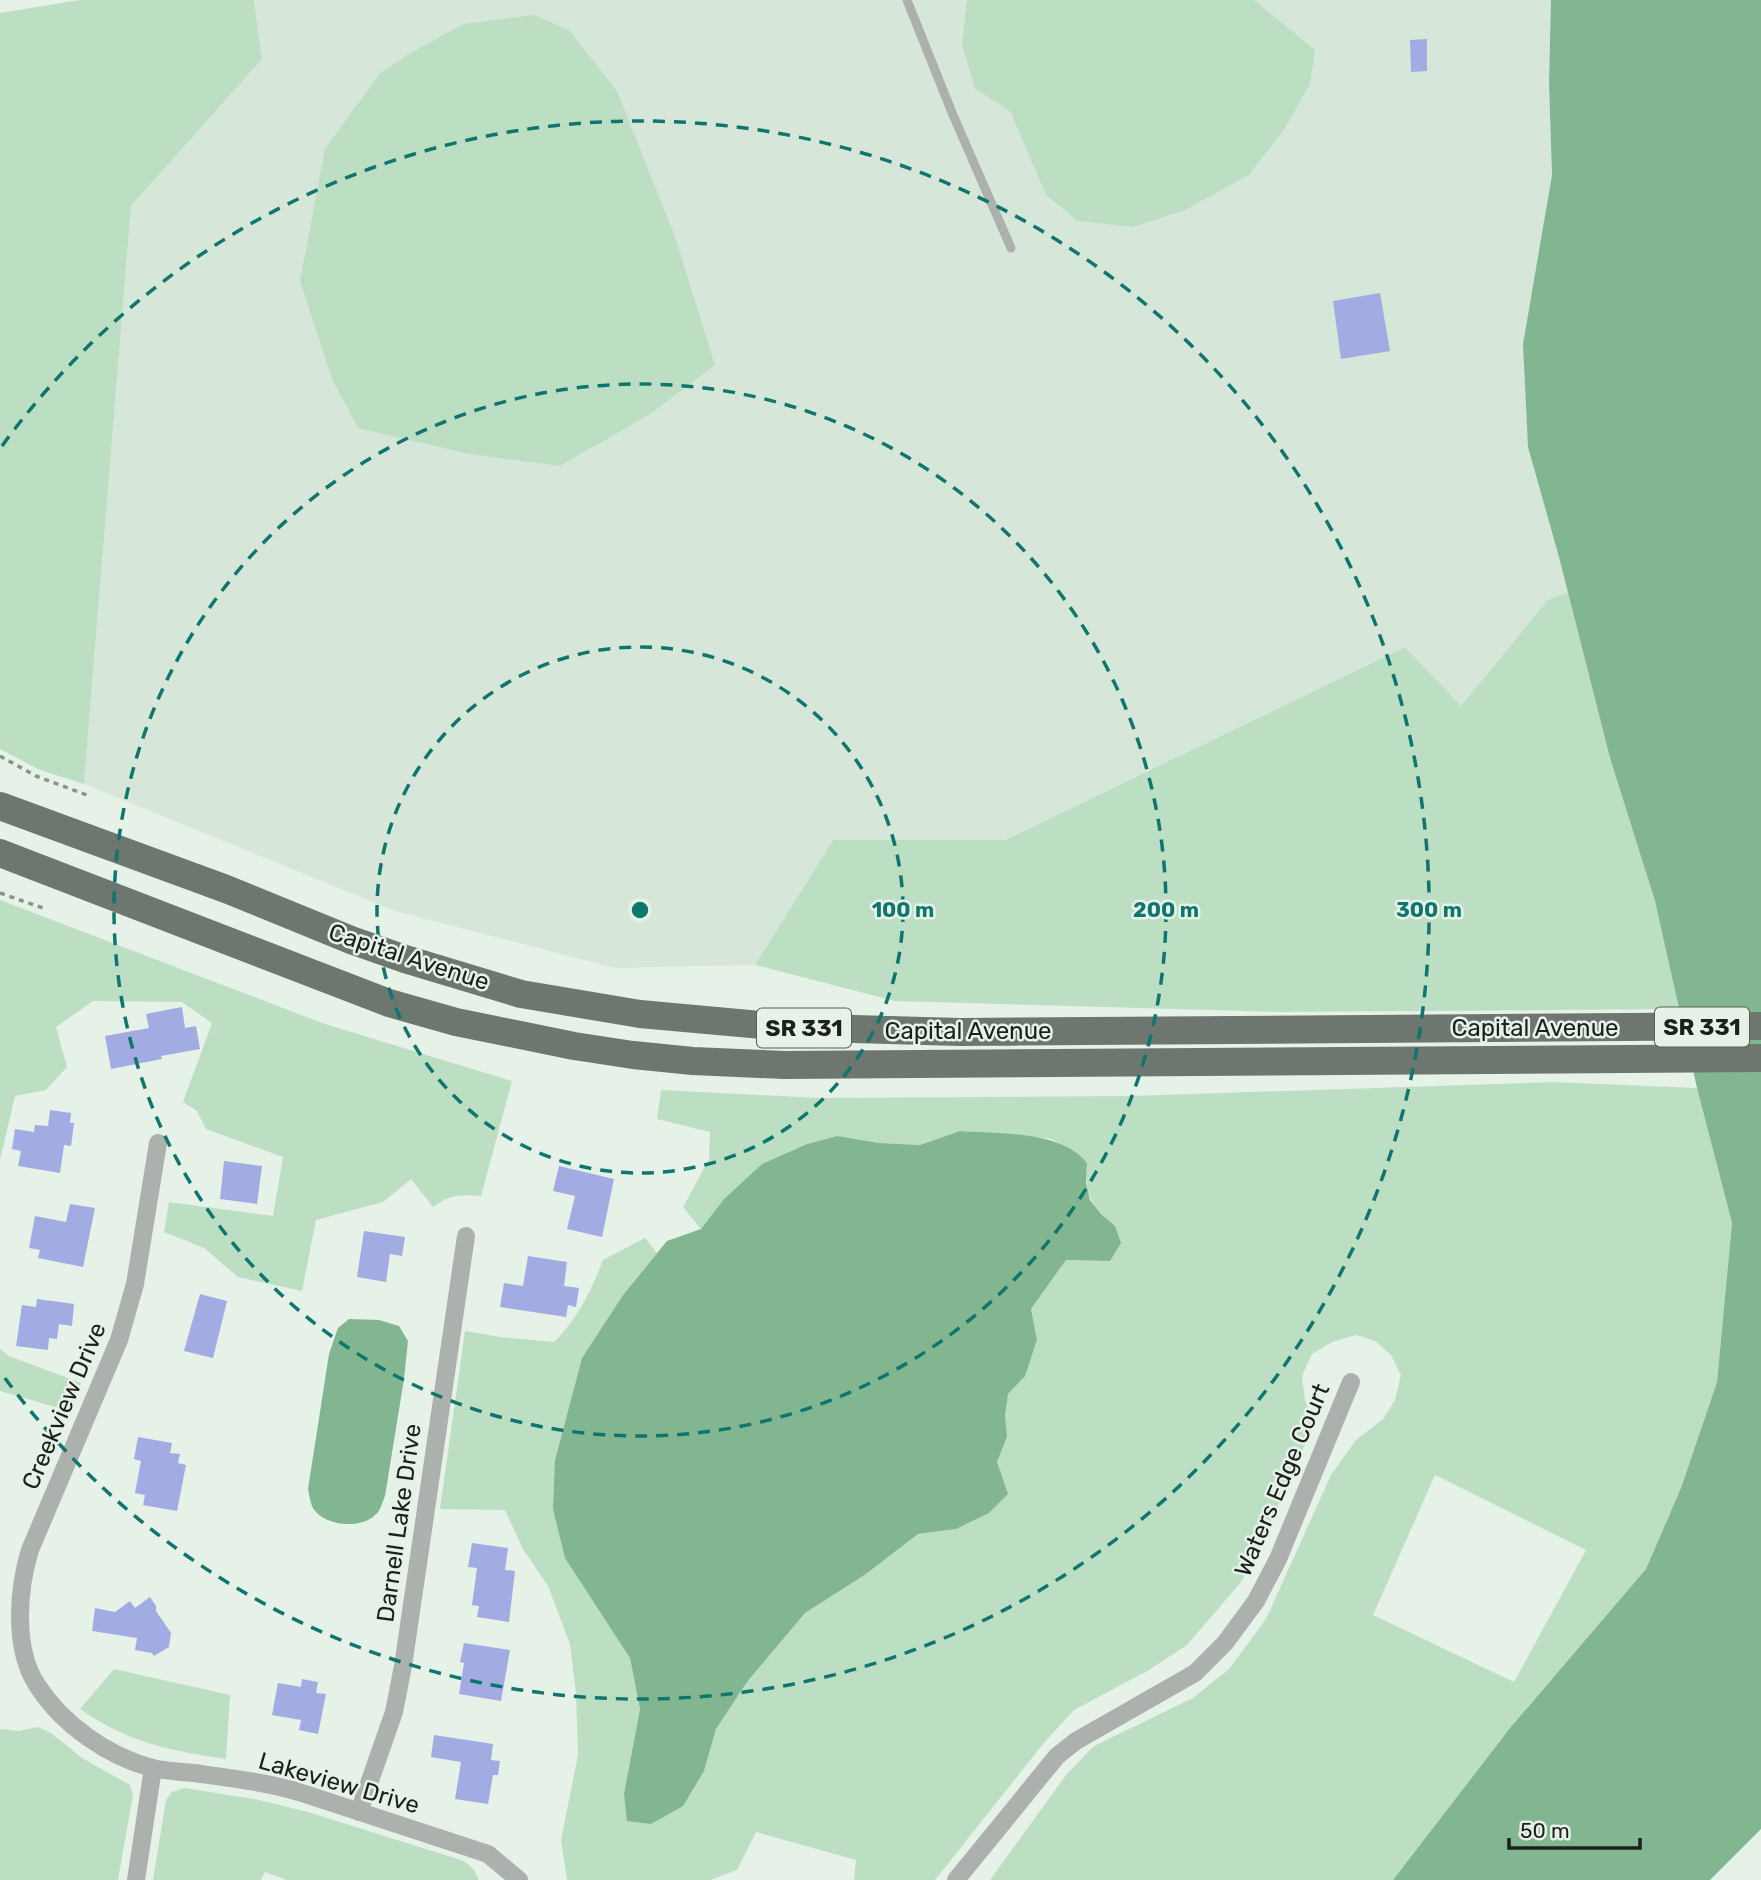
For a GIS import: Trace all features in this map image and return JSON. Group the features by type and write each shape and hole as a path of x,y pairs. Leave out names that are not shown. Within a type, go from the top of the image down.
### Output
{"highway":[{"name":"Capital Avenue","path":"0,806 226,889 405,959 521,994 640,1014 783,1027 921,1032 1761,1026"},
{"name":"Capital Avenue","path":"0,853 389,1003 514,1035 634,1055 784,1065 1761,1058"}],"street":[{"name":"Creekview Drive","path":"36,1684 21,1630 23,1573 30,1550 129,1311 158,1143"},
{"name":"Darnell Lake Drive","path":"359,1812 394,1712 403,1665 467,1236"},
{"name":"Waters Edge Court","path":"956,1880 1057,1756 1076,1741 1195,1673 1225,1643 1256,1601 1278,1559 1351,1382"},
{"name":"Lakeview Drive","path":"36,1684 80,1732 112,1752 153,1768 268,1783 488,1854 519,1880"},
{"path":"136,1880 153,1768"}],"lane":[{"path":"907,0 1011,248"}],"path":[{"path":"0,756 36,776 87,794"},
{"path":"0,893 43,908"}],"shaded area":[{"path":"80,0 254,0 262,59 131,206 84,784 40,770 0,749 0,13"},
{"path":"254,0 1551,0 1549,82 1552,175 1523,344 1559,557 1568,592 1548,601 1461,706 1405,647 1004,840 833,840 755,965 615,968 395,911 84,784 131,206 262,59"},
{"path":"967,0 1254,0 1315,50 1310,84 1285,128 1249,175 1185,210 1133,227 1078,221 1046,195 1010,111 975,89 962,44"},
{"path":"1551,0 1761,0 1761,1829 1710,1880 1393,1880 1510,1728 1646,1569 1681,1488 1717,1382 1732,1223 1697,1088 1655,901 1610,758 1528,447 1523,344 1552,175 1549,82"},
{"path":"534,15 569,30 617,91 675,237 715,365 649,415 560,466 469,454 358,428 332,379 300,281 325,149 380,73 463,24"},
{"path":"1568,592 1610,758 1655,901 1681,1009 1283,1012 895,1001 755,965 833,840 1005,840 1405,647 1461,706 1548,600"},
{"path":"0,900 325,1024 512,1081 481,1196 456,1196 433,1207 411,1179 383,1202 316,1220 302,1291 238,1277 204,1248 164,1232 169,1202 273,1216 283,1157 206,1129 197,1111 183,1102 212,1023 182,1002 93,1001 56,1027 67,1067 46,1090 15,1096 0,1160"},
{"path":"1553,1082 1697,1088 1732,1223 1717,1382 1681,1488 1646,1569 1510,1728 1393,1880 990,1880 1066,1775 1094,1746 1193,1698 1229,1669 1266,1619 1331,1475 1356,1440 1383,1419 1395,1400 1401,1375 1391,1355 1375,1341 1356,1335 1332,1342 1312,1354 1302,1376 1305,1400 1312,1418 1310,1433 1260,1547 1241,1582 1187,1645 1149,1670 1074,1710 1043,1744 935,1880 854,1880 856,1860 756,1832 737,1870 710,1880 567,1880 561,1840 578,1755 576,1693 570,1644 548,1586 523,1549 505,1510 440,1509 465,1331 554,1342 583,1304 603,1260 645,1238 657,1253 623,1295 582,1358 555,1460 600,1609 630,1658 640,1709 624,1795 628,1820 704,1771 716,1729 747,1682 805,1613 866,1574 918,1534 956,1529 989,1513 997,1462 1007,1437 1005,1416 1008,1394 1024,1376 1037,1341 1031,1309 1066,1260 1109,1261 1115,1226 1091,1199 1087,1184 1087,1163 1052,1139 960,1131 920,1145 879,1143 837,1136 807,1144 762,1164 724,1199 701,1229 683,1207 709,1159 710,1132 657,1119 661,1090 821,1098 1132,1096","holes":["1435,1475 1586,1550 1514,1682 1373,1615"]},
{"path":"960,1131 1046,1139 1076,1152 1087,1163 1086,1182 1090,1200 1115,1226 1121,1243 1110,1261 1066,1260 1031,1309 1037,1340 1025,1376 1008,1394 1005,1416 1007,1437 997,1462 1008,1494 989,1513 956,1529 918,1534 866,1574 805,1613 747,1682 716,1729 704,1771 683,1806 651,1824 627,1821 624,1794 640,1709 630,1658 565,1558 553,1509 555,1460 582,1358 623,1295 667,1241 701,1229 724,1199 762,1164 807,1144 837,1136 879,1143 920,1145"},
{"path":"349,1319 379,1320 399,1326 408,1341 385,1496 380,1509 369,1520 342,1524 332,1522 317,1513 312,1506 308,1489 329,1354 338,1328"},
{"path":"0,1349 9,1356 81,1383 69,1411 0,1391"},
{"path":"114,1669 230,1695 226,1759 186,1752 132,1737 80,1709"},
{"path":"38,1727 51,1733 82,1758 130,1785 133,1795 118,1880 0,1880 0,1729 18,1731"},
{"path":"185,1788 259,1800 308,1812 464,1861 474,1870 479,1880 287,1880 265,1872 261,1880 153,1880 166,1800 172,1792"}],"building":[{"path":"1427,39 1427,71 1411,72 1410,40"},
{"path":"1380,293 1390,351 1341,359 1333,301"},
{"path":"182,1007 185,1028 196,1026 200,1049 111,1069 105,1036 149,1028 146,1014"},
{"path":"50,1110 71,1113 70,1123 74,1123 71,1146 64,1145 60,1173 18,1166 21,1151 12,1149 15,1129 34,1132 35,1125 48,1126"},
{"path":"224,1161 262,1166 257,1204 220,1199"},
{"path":"559,1166 614,1179 602,1237 567,1229 575,1196 553,1191"},
{"path":"70,1204 95,1208 83,1267 38,1258 40,1250 29,1248 35,1216 66,1222"},
{"path":"364,1231 405,1237 402,1256 390,1254 386,1282 357,1277"},
{"path":"528,1256 567,1262 564,1286 579,1288 576,1307 568,1305 566,1317 500,1307 504,1283 523,1286"},
{"path":"200,1294 227,1301 213,1358 184,1351"},
{"path":"37,1299 74,1304 72,1326 59,1324 57,1339 49,1338 48,1350 16,1346 22,1305 36,1307"},
{"path":"138,1437 172,1443 170,1453 180,1454 178,1463 186,1465 177,1511 143,1505 145,1495 135,1493 141,1461 134,1459"},
{"path":"472,1543 508,1548 505,1570 515,1571 509,1622 477,1617 479,1606 472,1605 477,1568 468,1567"},
{"path":"150,1597 171,1633 169,1647 154,1656 152,1653 135,1650 137,1638 92,1631 95,1608 115,1612 130,1601 135,1608"},
{"path":"464,1643 510,1650 501,1701 459,1694 464,1663 460,1662"},
{"path":"302,1679 318,1682 316,1693 326,1694 318,1734 299,1730 301,1720 272,1715 278,1683 301,1687"},
{"path":"434,1735 493,1744 491,1760 500,1761 498,1775 493,1775 488,1804 455,1799 461,1762 431,1757"}]}
